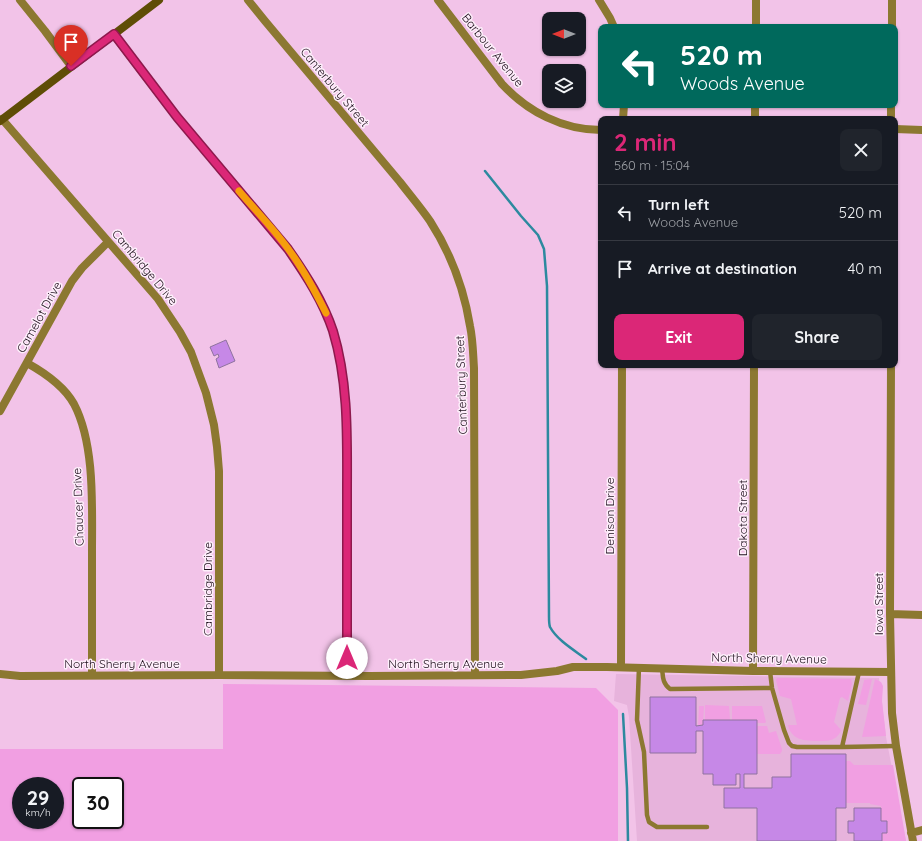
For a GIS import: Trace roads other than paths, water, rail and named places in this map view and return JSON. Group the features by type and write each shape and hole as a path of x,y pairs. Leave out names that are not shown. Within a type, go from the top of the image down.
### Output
{"street":[{"path":"20,0 71,66"},
{"path":"1,120 159,0"},
{"name":"Canterbury Street","path":"248,0 400,182 430,221 450,258 465,301 470,325 474,368 475,675"},
{"name":"Barbour Avenue","path":"438,0 511,94 531,109 562,124 598,130"},
{"path":"599,0 613,24"},
{"path":"756,0 756,24"},
{"path":"892,0 892,24"},
{"path":"114,34 174,112 288,249 304,271 327,314 339,354 345,397 347,437 347,675"},
{"name":"Cambridge Drive","path":"1,120 158,299 180,332 191,352 206,393 214,425 217,447 219,471 219,674"},
{"path":"898,129 922,130"},
{"name":"Camelot Drive","path":"0,411 72,281 82,268 108,242"},
{"name":"Chaucer Drive","path":"27,363 46,374 68,395 74,403 80,416 86,440 90,467 92,508 92,675"},
{"name":"Denison Drive","path":"621,667 622,368"},
{"name":"Dakota Street","path":"753,671 754,368"},
{"name":"Iowa Street","path":"891,368 890,614 892,713 896,746 912,837"},
{"path":"890,614 922,614"},
{"name":"North Sherry Avenue","path":"0,674 20,676 219,674 521,675 582,667 639,667 753,671 891,672"},
{"path":"912,837 922,830"}],"lane":[{"path":"639,667 638,720 644,752 647,815 649,822 657,827 707,827"},
{"path":"662,668 664,681 666,686 670,689 772,688"},
{"path":"770,671 772,688 784,730 792,746 896,746"},
{"path":"842,747 859,672"}],"waterway":[{"path":"485,171 538,235 544,249 547,286 549,623 553,632 557,636 586,659"},
{"path":"623,714 628,841"}]}
